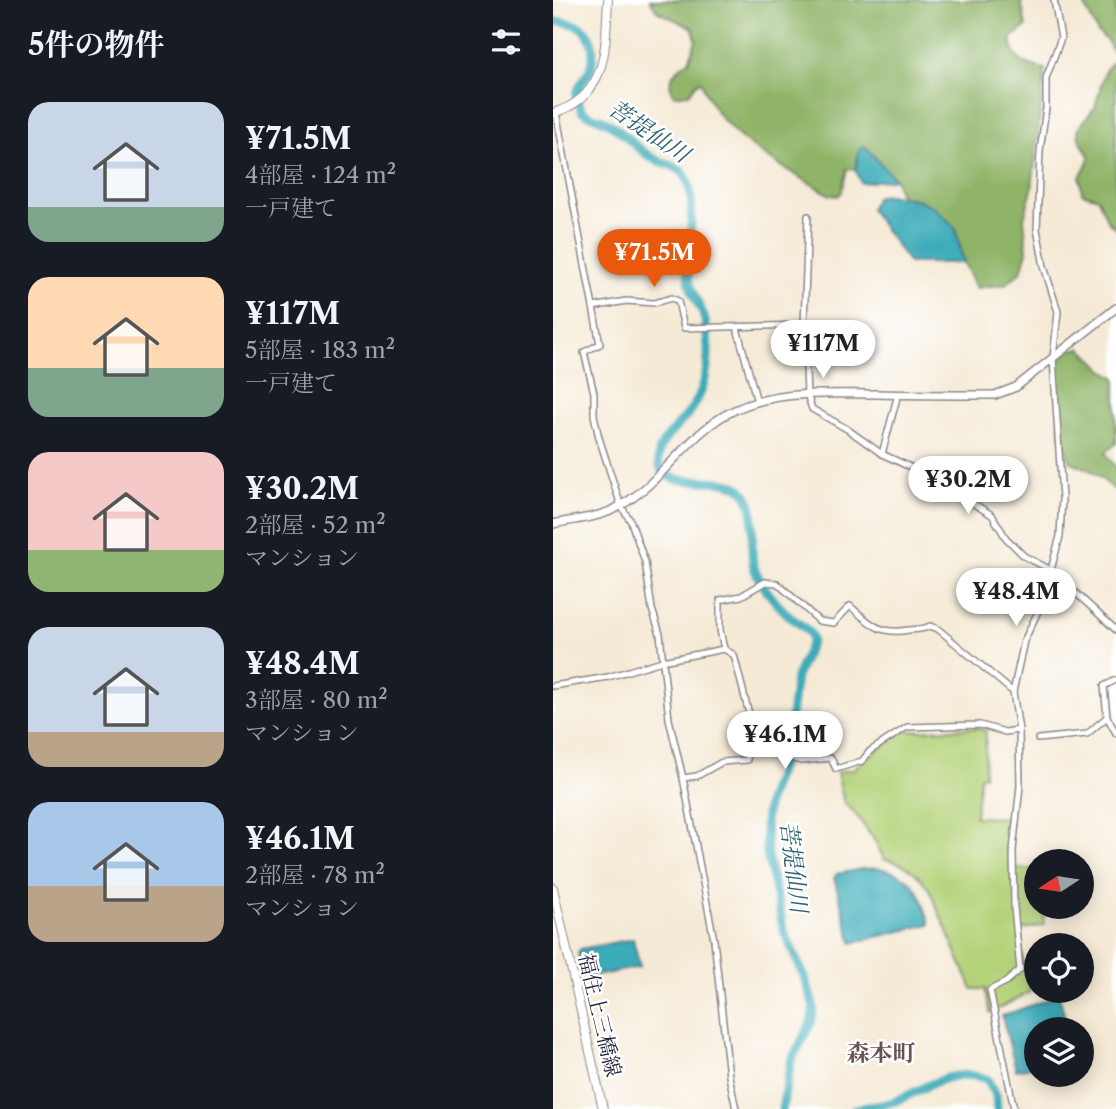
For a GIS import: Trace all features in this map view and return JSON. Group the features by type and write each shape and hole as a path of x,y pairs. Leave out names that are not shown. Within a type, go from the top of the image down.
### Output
{"main road":[{"path":"555,113 582,99 599,76 603,65 608,0"},
{"name":"福住上三橋線","path":"553,888 603,1109"}],"street":[{"path":"1014,1109 990,990 1006,982 1020,970 1014,907 1013,850 1020,786 1019,730 1013,692 1024,641 1051,584 1062,498 1053,358 1058,312 1044,266 1037,229 1040,151 1047,108 1046,79 1061,38 1054,0"},
{"path":"555,113 600,346 584,352 594,393 594,415 621,506 631,522 645,562 652,609 660,634 669,719 683,778 713,940 729,1076 736,1109"},
{"path":"808,216 804,326 807,394 812,409 848,429 882,454 925,474 992,515 1006,538 1024,556 1051,570 1116,630"},
{"path":"593,307 626,301 654,303 672,298 678,301 684,328 804,326"},
{"path":"553,524 607,513 621,506 642,490 697,434 727,414 757,402 807,394 995,395 1016,387 1116,308"},
{"path":"737,328 757,402"},
{"path":"882,454 898,394"},
{"path":"724,649 720,630 720,600 741,596 765,582 777,583 819,621 834,623 850,606 877,629 899,632 930,626 938,629 1013,692"},
{"path":"553,686 608,677 662,661 724,649 734,655 749,714 747,760 722,762 697,776 683,778"},
{"path":"1116,680 1104,686 1107,717 1116,733"},
{"path":"1038,739 1087,734 1107,717"},
{"path":"749,745 776,746 778,754 796,760 831,758 836,769 862,761 870,751 907,727 980,725 1005,733 1019,730"}],"green space":[{"path":"650,0 1021,0 1026,27 1012,37 1014,52 1026,63 1045,69 1032,189 1024,218 1027,251 1021,272 1005,284 976,288 964,263 955,227 919,200 900,196 895,179 865,147 860,149 855,169 847,169 841,193 838,196 830,195 773,161 738,135 722,119 701,81 689,94 674,95 671,80 676,71 689,61 696,40 693,28 658,12"},
{"path":"1082,0 1116,0 1116,58 1107,40 1098,33"},
{"path":"1116,58 1116,229 1107,220 1098,198 1082,193 1080,177 1090,158 1079,138 1078,129 1095,107 1105,71"},
{"path":"1081,348 1116,378 1116,444 1105,452 1116,468 1116,491 1094,472 1070,461 1061,437 1056,363 1070,350"},
{"path":"978,728 986,731 984,776 980,776 975,817 1011,818 1010,869 1024,869 1024,919 1044,919 1044,925 1020,930 1024,995 990,1013 985,989 972,989 929,889 909,869 884,859 875,841 844,803 837,772 854,769 904,731"}],"water":[{"path":"865,147 895,179 861,183 855,169 860,148"},
{"path":"889,195 919,200 934,207 955,227 964,263 909,263 870,209 877,196"},
{"path":"876,868 899,874 913,885 930,924 852,943 834,878 837,874"},
{"path":"633,939 640,967 586,978 582,976 578,952 581,949"},
{"path":"1037,1003 1061,1003 1065,1017 1024,1017 1024,1068 1016,1070 1002,1016"}],"waterway":[{"name":"菩提仙川","path":"553,21 579,27 591,41 591,68 576,95 582,111 610,124 651,157 684,174 691,193 688,278 705,321 708,363 695,404 660,449 660,466 666,474 674,478 723,482 742,490 748,498 753,517 752,558 756,573 775,602 811,635 812,641 796,677 787,748 768,801 765,823 767,855 784,931 805,978 814,1008 811,1023 791,1061 782,1109"},
{"name":"菩提仙川","path":"855,1109 893,1102 940,1080 962,1075 987,1079 996,1095 997,1109"}],"district":[{"name":"森本町","path":"881,1053"}]}
